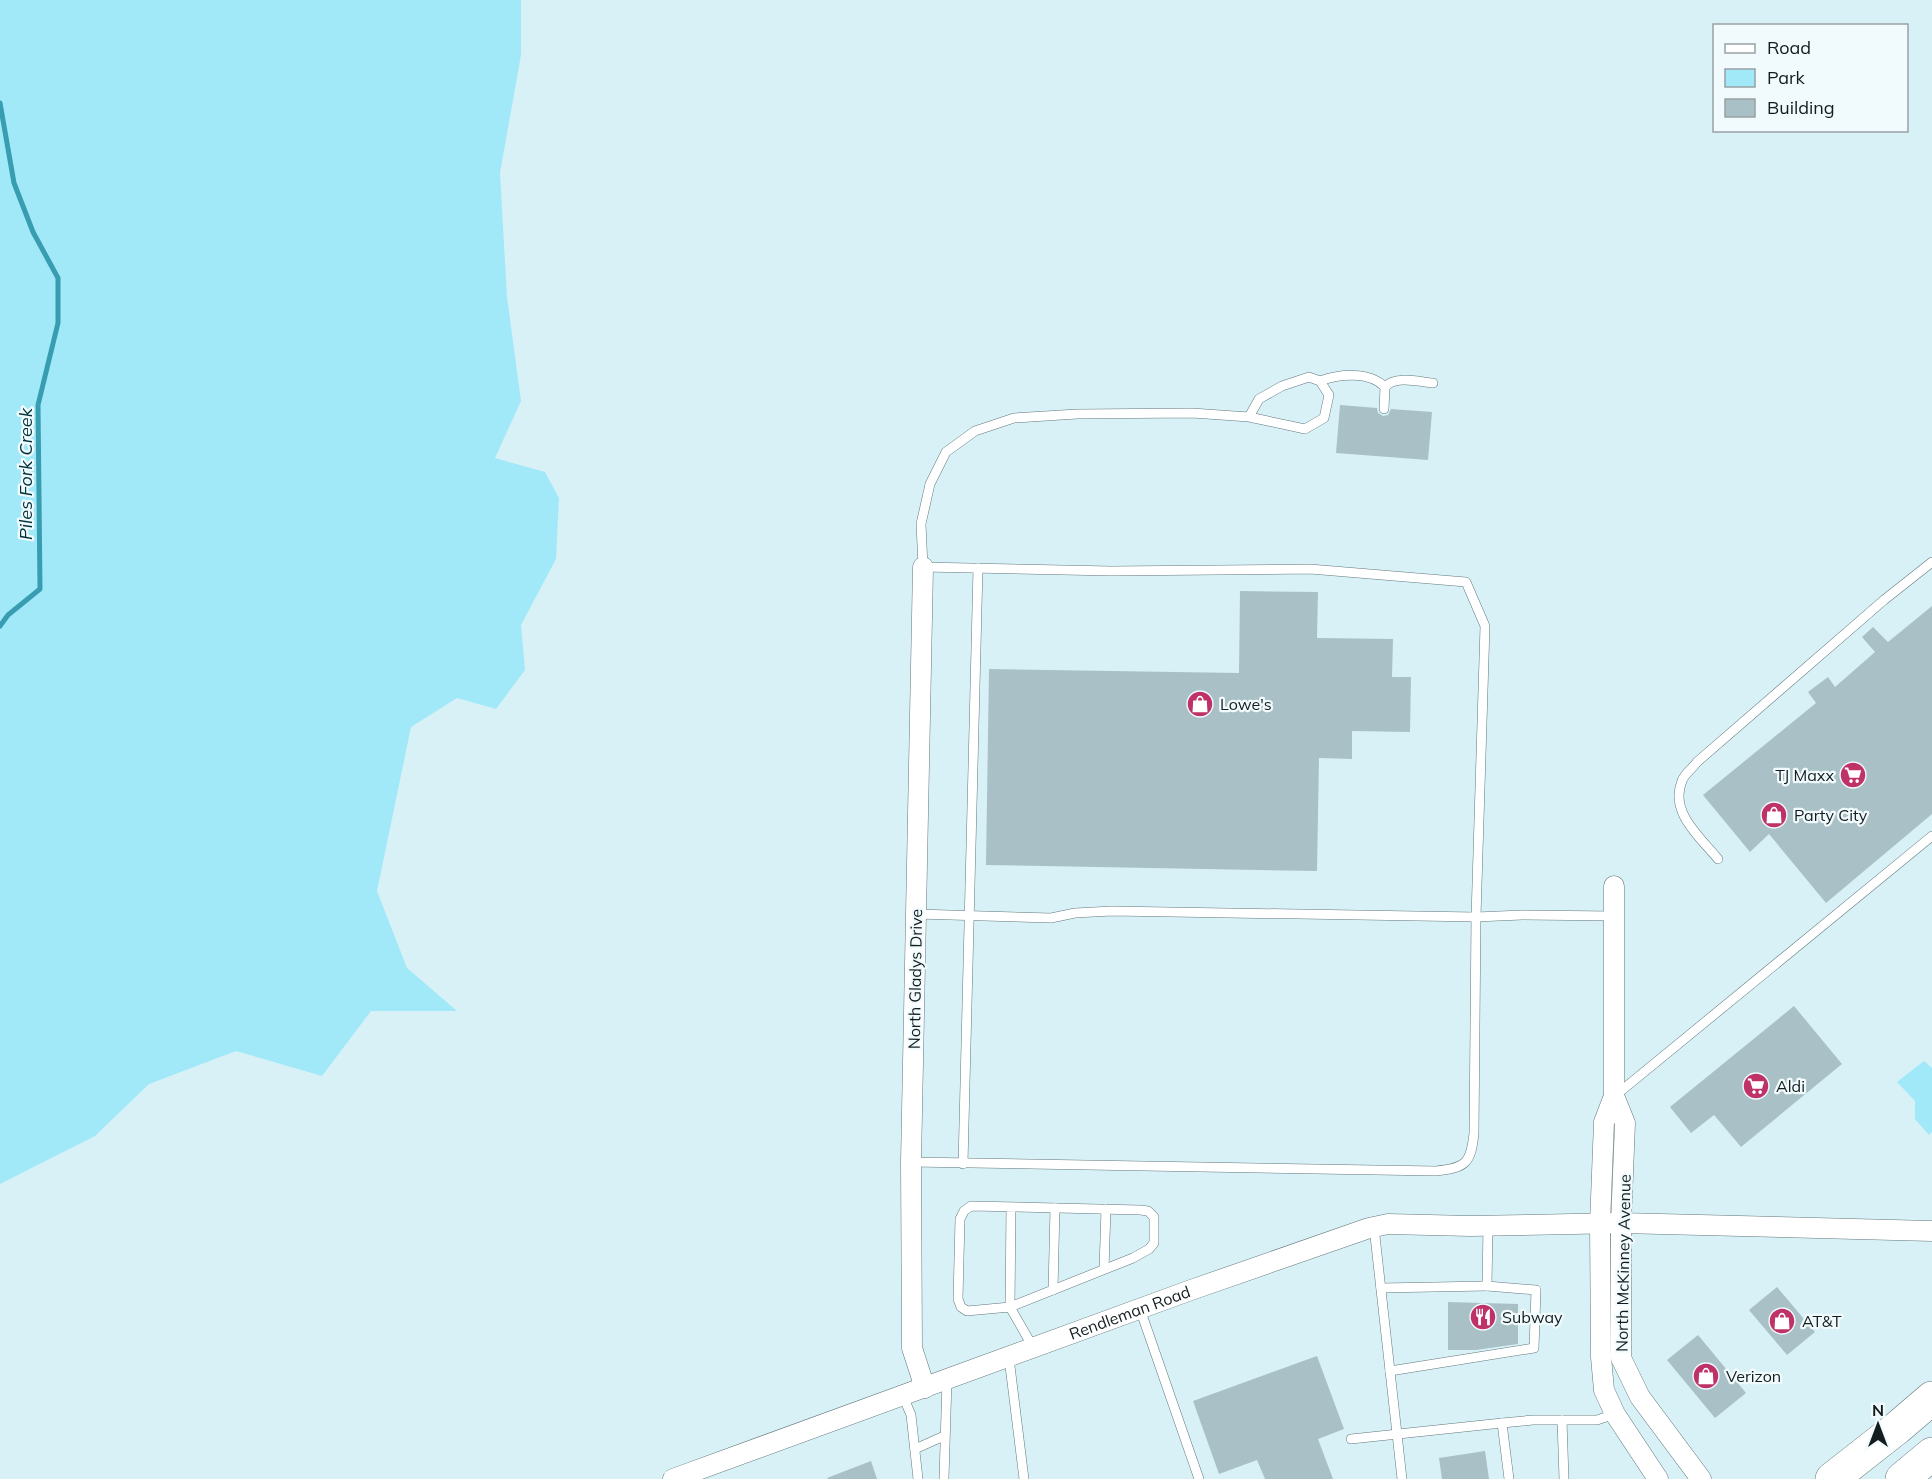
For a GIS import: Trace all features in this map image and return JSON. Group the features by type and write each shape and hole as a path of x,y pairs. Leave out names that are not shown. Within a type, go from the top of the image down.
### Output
{"highway":[{"path":"1832,1479 1932,1398"},
{"path":"1902,1479 1932,1454"}],"street":[{"name":"North Gladys Drive","path":"923,567 911,1162 912,1348 925,1388"},
{"name":"North McKinney Avenue","path":"1614,886 1614,1096 1604,1122 1600,1224 1601,1357 1604,1390 1615,1414 1658,1479"},
{"name":"North McKinney Avenue","path":"1614,1096 1625,1123 1621,1223 1621,1358 1640,1397 1701,1479"},
{"name":"Rendleman Road","path":"673,1479 1140,1309 1388,1224 1488,1226 1621,1223 1932,1231"}],"lane":[{"path":"1320,381 1335,375 1356,375 1378,380 1385,387"},
{"path":"911,1162 1436,1171 1461,1167 1468,1161 1474,1133 1476,917 1485,627 1466,582 1310,569 1111,571 923,567 921,524 930,484 946,452 975,430 1014,418 1077,414 1192,414 1250,417 1305,429 1324,418 1329,395 1320,381 1309,377 1282,386 1259,399 1250,417"},
{"path":"1384,408 1385,387 1388,383 1396,381 1433,383"},
{"path":"1718,859 1684,818 1679,805 1682,780 1697,762 1884,600 1932,562"},
{"path":"963,1164 978,568"},
{"path":"1614,1096 1932,836"},
{"path":"916,914 1051,918 1075,913 1112,911 1476,917 1614,916"},
{"path":"971,1206 1011,1207 1148,1211 1154,1217 1154,1243 1149,1249 1133,1258 1010,1307 967,1311 957,1299 960,1219 964,1211 971,1206"},
{"path":"1011,1207 1010,1307 1034,1349"},
{"path":"1053,1290 1055,1208"},
{"path":"1104,1269 1106,1209"},
{"path":"1487,1286 1488,1226"},
{"path":"1374,1227 1402,1479"},
{"path":"1381,1288 1487,1286 1536,1290 1534,1348 1390,1371"},
{"path":"1140,1309 1199,1479"},
{"path":"1009,1358 1024,1479"},
{"path":"944,1478 947,1380"},
{"path":"903,1396 911,1415 918,1479"},
{"path":"1351,1439 1502,1423 1597,1420 1615,1414"},
{"path":"1562,1420 1564,1479"},
{"path":"1502,1423 1509,1479"},
{"path":"915,1449 944,1436"}],"green space":[{"path":"0,0 521,0 521,55 500,173 507,297 521,401 495,458 545,472 559,498 556,559 521,625 525,670 496,709 457,698 411,727 377,891 407,968 457,1011 371,1011 322,1076 236,1051 149,1084 95,1136 0,1184"},
{"path":"1924,1061 1932,1068 1932,1132 1929,1135 1915,1119 1915,1101 1897,1082"}],"building":[{"path":"1340,405 1377,408 1378,413 1383,416 1388,415 1391,409 1432,412 1428,460 1336,453"},
{"name":"Lowe's","path":"1240,591 1318,592 1317,638 1393,639 1392,677 1411,677 1410,732 1352,731 1352,759 1319,758 1317,871 986,865 989,669 1239,673"},
{"path":"1932,606 1932,814 1826,903 1769,834 1750,852 1703,795 1816,703 1808,692 1828,677 1835,687 1875,652 1862,637 1873,627 1888,642"},
{"name":"Aldi","path":"1794,1006 1842,1064 1741,1147 1714,1115 1691,1133 1670,1107"},
{"name":"AT&T","path":"1777,1287 1815,1332 1787,1355 1749,1310"},
{"name":"Subway","path":"1448,1302 1518,1304 1518,1344 1476,1350 1448,1350"},
{"name":"Verizon","path":"1698,1335 1746,1393 1715,1418 1667,1360"},
{"path":"1317,1356 1344,1429 1318,1439 1333,1479 1265,1479 1257,1460 1219,1474 1193,1401"},
{"path":"1485,1451 1489,1479 1442,1479 1439,1458"},
{"path":"871,1461 877,1479 827,1478"}],"waterway":[{"name":"Piles Fork Creek","path":"0,103 14,183 33,232 58,278 58,323 38,405 40,589 8,615 0,626"}],"place":[{"name":"Lowe's","path":"1200,704"},
{"name":"TJ Maxx","path":"1853,775"},
{"name":"Party City","path":"1774,815"},
{"name":"Aldi","path":"1756,1086"},
{"name":"Subway","path":"1483,1317"},
{"name":"AT&T","path":"1782,1321"},
{"name":"Verizon","path":"1706,1376"}]}
